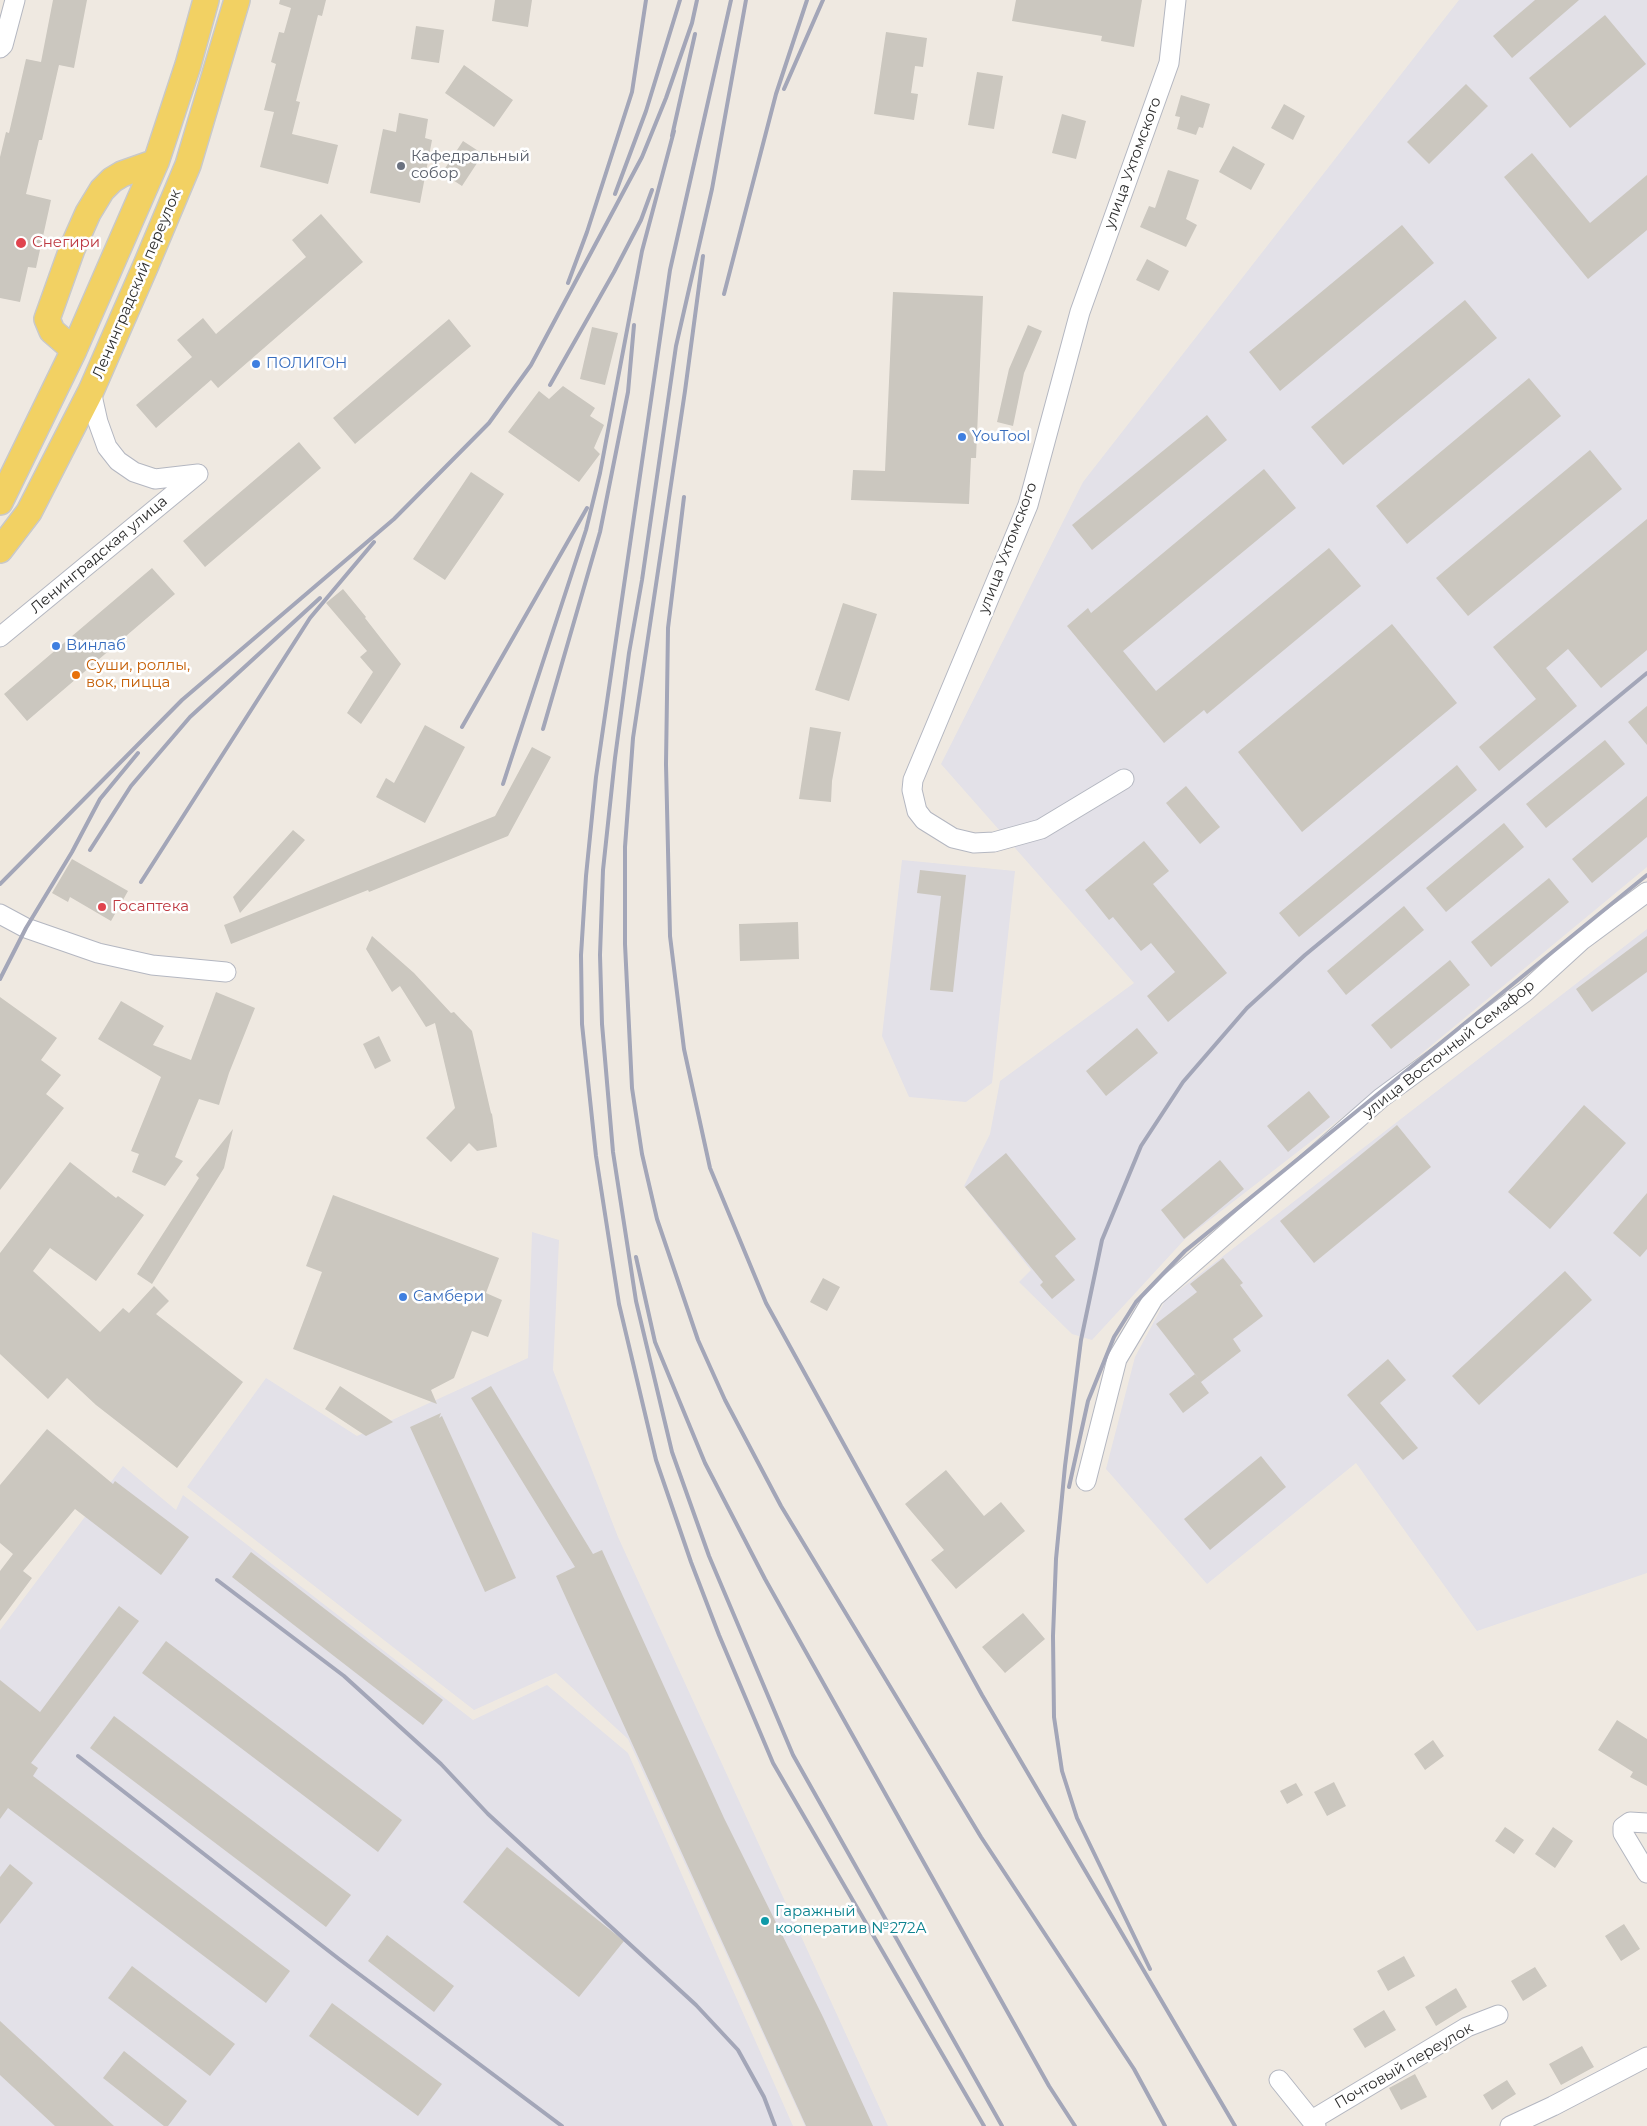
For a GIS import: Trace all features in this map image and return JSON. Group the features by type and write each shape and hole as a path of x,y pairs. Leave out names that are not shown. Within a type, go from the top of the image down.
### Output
{"main road":[{"name":"Ленинградский переулок","path":"0,502 74,350 156,162 188,65 206,0"},
{"name":"Ленинградский переулок","path":"0,550 29,512 91,391 188,165 237,0"},
{"path":"74,350 52,331 47,319 72,249 88,213 102,190 112,180 122,174 156,162"}],"street":[{"path":"0,48 3,45 15,0"},
{"name":"улица Ухтомского","path":"1124,779 1040,829 994,842 974,843 952,838 924,820 917,810 912,790 913,780 1028,505 1080,312 1169,63 1176,0"},
{"name":"Ленинградская улица","path":"0,637 8,628 198,474 155,479 134,472 118,461 107,447 98,422 91,391"},
{"name":"улица Восточный Семафор","path":"1086,1481 1117,1359 1154,1297 1381,1098 1525,992 1582,940 1647,892"},
{"path":"0,914 26,928 98,952 152,965 226,972"},
{"path":"1647,1823 1630,1822 1622,1828 1623,1833 1647,1873"},
{"name":"Почтовый переулок","path":"1314,2123 1467,2027 1498,2015"},
{"path":"1510,2126 1647,2056"},
{"path":"1279,2080 1314,2123"}],"shaded area":[{"path":"1459,0 1647,0 1647,867 1375,1092 1185,1239 1092,1340 1072,1334 1019,1282 1031,1270 964,1186 990,1134 1000,1081 1134,983 941,764 1083,482"},
{"path":"902,860 1015,871 992,1083 966,1102 909,1097 882,1036"},
{"path":"1647,929 1647,1573 1477,1631 1356,1463 1207,1584 1106,1469 1135,1357 1165,1301"},
{"path":"532,1232 559,1240 553,1370 618,1537 888,2126 805,2126 628,1739 556,1673 474,1710 187,1487 266,1378 357,1436 528,1358"},
{"path":"123,1466 176,1510 183,1495 473,1720 547,1685 628,1753 793,2126 0,2126 0,1630"}],"building":[{"path":"53,0 87,0 74,68 59,65 42,140 39,140 26,194 51,200 36,268 28,267 20,302 0,298 0,157 6,132 9,133 26,59 41,62"},
{"path":"280,0 326,0 322,16 318,15 296,101 300,102 292,134 338,145 328,184 260,167 274,112 264,110 276,64 271,62 279,32 284,33 291,8 279,4"},
{"path":"495,0 532,0 528,27 492,21"},
{"path":"1016,0 1142,0 1134,47 1101,41 1102,36 1012,21"},
{"path":"1535,0 1579,0 1512,58 1493,36"},
{"path":"1605,15 1646,64 1570,128 1529,78"},
{"path":"416,26 444,30 439,63 411,59"},
{"path":"886,32 927,38 923,67 915,66 911,93 918,94 914,120 874,114"},
{"path":"464,65 513,100 494,127 445,93"},
{"path":"977,72 1003,76 994,129 968,125"},
{"path":"1466,84 1488,106 1429,164 1407,142"},
{"path":"1181,95 1210,104 1203,128 1199,127 1196,135 1177,129 1180,117 1175,116"},
{"path":"1284,104 1305,116 1293,140 1271,128"},
{"name":"Кафедральный собор","path":"399,113 428,119 425,138 432,140 420,203 370,193 383,129 396,132"},
{"path":"1062,114 1086,121 1076,159 1052,153"},
{"path":"463,141 483,154 462,186 442,173"},
{"path":"1233,146 1265,164 1251,190 1219,172"},
{"path":"1532,153 1590,223 1647,175 1647,230 1588,279 1504,177"},
{"path":"1168,170 1199,180 1186,219 1197,225 1186,247 1140,227 1149,206 1155,208"},
{"path":"321,214 363,262 218,388 211,380 156,428 136,405 192,357 177,340 203,318 216,334 306,257 292,240"},
{"path":"1402,225 1434,263 1280,391 1249,352"},
{"path":"1147,259 1169,271 1159,291 1136,280"},
{"path":"893,292 983,296 976,458 971,458 969,504 851,500 853,470 885,471"},
{"path":"1465,300 1497,338 1343,465 1311,427"},
{"path":"449,319 471,346 355,444 333,418"},
{"path":"1028,325 1042,331 1024,373 1013,426 997,422 1009,369"},
{"path":"592,327 618,333 605,385 580,379"},
{"path":"1529,378 1561,416 1407,544 1376,506"},
{"path":"563,386 595,408 590,416 604,425 594,448 600,454 579,482 508,432 539,391 549,399"},
{"path":"1207,415 1227,440 1092,550 1072,525"},
{"path":"299,442 321,468 205,567 183,541"},
{"path":"1590,450 1622,489 1468,616 1436,578"},
{"path":"1264,469 1296,508 1123,651 1156,691 1329,548 1361,586 1207,714 1204,710 1164,743 1067,626 1088,608 1091,613"},
{"path":"471,472 504,494 445,580 413,559"},
{"path":"1647,519 1647,650 1601,688 1568,649 1546,668 1577,706 1499,771 1479,747 1536,699 1493,647"},
{"path":"152,568 175,594 27,721 4,694"},
{"path":"343,589 401,664 361,724 347,713 373,672 360,657 367,651 326,603"},
{"path":"843,603 877,614 849,701 815,690"},
{"path":"1392,624 1457,703 1302,832 1238,752"},
{"path":"1647,706 1647,745 1628,722"},
{"path":"425,725 465,747 425,823 376,797 386,778 394,783"},
{"path":"810,727 841,732 832,781 831,802 799,799"},
{"path":"1605,740 1625,764 1546,828 1526,804"},
{"path":"532,747 551,757 508,836 369,892 368,890 231,944 224,925 495,816"},
{"path":"1457,765 1477,790 1299,937 1279,913"},
{"path":"1186,786 1220,827 1200,844 1166,803"},
{"path":"1647,796 1647,837 1592,883 1572,859"},
{"path":"1504,823 1524,847 1446,912 1426,888"},
{"path":"293,830 305,840 240,913 233,897"},
{"path":"1144,841 1169,871 1153,884 1227,973 1168,1022 1147,996 1175,972 1151,943 1141,951 1113,917 1109,920 1085,890"},
{"path":"72,859 128,891 111,921 70,897 68,902 52,893"},
{"path":"920,870 966,875 953,992 930,990 941,896 917,893"},
{"path":"1549,878 1569,902 1491,967 1471,942"},
{"path":"1404,906 1424,930 1346,995 1327,971"},
{"path":"798,922 799,959 740,961 739,924"},
{"path":"372,936 414,973 451,1013 454,1012 472,1031 492,1114 497,1147 477,1151 469,1143 451,1162 426,1138 455,1108 435,1023 426,1027 400,986 392,992 366,949"},
{"path":"1647,936 1647,972 1592,1012 1576,989"},
{"path":"1450,960 1470,985 1391,1049 1371,1025"},
{"path":"216,992 255,1008 229,1073 219,1105 199,1099 175,1157 183,1161 165,1186 132,1172 139,1154 131,1151 161,1077 98,1039 121,1001 164,1026 153,1045 191,1060"},
{"path":"0,997 57,1038 41,1060 61,1075 46,1094 64,1108 0,1190"},
{"path":"1137,1028 1158,1053 1106,1096 1086,1071"},
{"path":"379,1036 391,1061 375,1069 363,1044"},
{"path":"1309,1091 1330,1117 1288,1152 1267,1126"},
{"path":"1584,1105 1626,1143 1550,1229 1508,1192"},
{"path":"1397,1125 1431,1167 1314,1263 1280,1221"},
{"path":"233,1129 224,1168 152,1284 137,1274 199,1178 196,1175"},
{"path":"1006,1153 1076,1239 1055,1256 1075,1280 1052,1299 1040,1285 1043,1282 965,1187"},
{"path":"1220,1160 1244,1189 1184,1239 1161,1210"},
{"path":"70,1162 116,1198 118,1196 144,1215 96,1281 50,1248 33,1271 100,1332 123,1308 129,1313 154,1286 169,1301 156,1314 243,1382 177,1468 96,1405 67,1378 48,1399 0,1354 0,1253"},
{"path":"1647,1193 1647,1249 1640,1257 1613,1233"},
{"name":"Самбери","path":"333,1195 499,1258 486,1293 502,1300 488,1337 472,1331 454,1378 431,1390 437,1404 293,1349 322,1272 306,1266"},
{"path":"1223,1258 1243,1283 1240,1285 1263,1316 1233,1339 1241,1351 1201,1382 1156,1324 1197,1292 1190,1284"},
{"path":"1565,1271 1592,1300 1479,1405 1452,1376"},
{"path":"823,1278 840,1287 827,1311 810,1302"},
{"path":"1388,1359 1406,1380 1380,1403 1418,1448 1403,1460 1347,1395"},
{"path":"1195,1374 1209,1393 1183,1413 1169,1394"},
{"path":"340,1386 393,1422 366,1436 325,1409"},
{"path":"491,1386 593,1554 602,1550 724,1818 823,2017 873,2126 806,2126 556,1576 575,1567 471,1398"},
{"path":"441,1413 439,1418 442,1416 516,1578 485,1592 410,1427"},
{"path":"47,1429 113,1484 115,1481 189,1537 161,1575 75,1509 23,1571 32,1578 0,1621 0,1571 13,1554 0,1543 0,1485"},
{"path":"1261,1456 1286,1487 1210,1550 1184,1519"},
{"path":"946,1470 984,1516 1001,1502 1025,1531 956,1589 931,1560 944,1550 905,1504"},
{"path":"251,1552 443,1700 423,1725 232,1577"},
{"path":"119,1606 139,1621 31,1763 38,1768 33,1776 290,1971 266,2003 8,1808 0,1819 0,1680 40,1712"},
{"path":"1023,1613 1045,1639 1005,1673 982,1647"},
{"path":"166,1641 402,1820 378,1852 142,1673"},
{"path":"114,1716 351,1895 326,1927 90,1748"},
{"path":"1617,1720 1647,1739 1647,1786 1630,1777 1633,1772 1598,1750"},
{"path":"1433,1740 1444,1756 1425,1770 1414,1754"},
{"path":"1334,1782 1346,1806 1327,1816 1314,1792"},
{"path":"1296,1783 1303,1795 1287,1804 1280,1791"},
{"path":"1505,1827 1524,1840 1514,1854 1495,1841"},
{"path":"1553,1827 1573,1841 1555,1868 1535,1854"},
{"path":"507,1847 624,1941 579,1997 463,1902"},
{"path":"10,1864 33,1883 0,1924 0,1877"},
{"path":"1624,1924 1640,1949 1621,1961 1605,1936"},
{"path":"387,1935 454,1986 434,2012 368,1961"},
{"path":"1404,1956 1415,1976 1388,1991 1377,1971"},
{"path":"132,1966 235,2044 210,2076 108,1998"},
{"path":"1535,1967 1547,1986 1523,2001 1511,1981"},
{"path":"1456,1988 1467,2007 1436,2026 1425,2007"},
{"path":"332,2003 442,2084 418,2116 309,2036"},
{"path":"1384,2010 1396,2030 1365,2048 1353,2029"},
{"path":"0,2021 114,2126 55,2126 0,2075"},
{"path":"1582,2046 1594,2067 1561,2085 1549,2064"},
{"path":"124,2051 187,2101 168,2126 164,2126 103,2078"},
{"path":"1415,2074 1427,2097 1401,2110 1389,2088"},
{"path":"1507,2080 1516,2094 1492,2110 1483,2095"}],"railway":[{"path":"568,283 587,232 632,92 646,0"},
{"path":"615,194 646,111 680,0"},
{"path":"0,884 182,700 394,519 489,423 531,365 642,157 666,98 692,23 697,0"},
{"path":"731,0 670,270 596,777 586,876 581,955 582,1024 596,1156 619,1304 656,1460 691,1562 719,1635 773,1763 984,2126"},
{"path":"746,0 712,189 676,346 642,580 629,653 615,758 603,870 600,955 602,1024 613,1152 636,1301 672,1452 709,1556 793,1755 1002,2126"},
{"path":"724,294 776,94 807,0"},
{"path":"784,89 823,0"},
{"path":"672,136 695,34"},
{"path":"503,784 586,530 600,473 642,251 674,131"},
{"path":"550,385 614,272 641,220 652,190"},
{"path":"703,256 685,391 633,738 625,847 625,944 632,1088 642,1154 657,1219 698,1340 725,1400 781,1506 981,1837 1134,2069 1165,2126"},
{"path":"543,729 600,532 628,392 634,325"},
{"path":"684,497 668,628 666,764 670,936 684,1049 710,1168 766,1303 982,1695 1235,2126"},
{"path":"462,727 587,508"},
{"path":"141,882 310,618 374,542"},
{"path":"90,850 131,786 190,717 320,598"},
{"path":"1150,1969 1077,1818 1062,1771 1054,1717 1053,1636 1056,1559 1065,1466 1081,1340 1102,1240 1141,1146 1183,1082 1247,1008 1305,955 1647,673"},
{"path":"0,979 26,928 72,852 100,799 138,753"},
{"path":"1069,1487 1088,1401 1114,1337 1136,1302 1185,1251 1647,875"},
{"path":"636,1257 655,1342 705,1463 765,1579 1049,2086 1075,2126"},
{"path":"217,1580 344,1676 441,1764 488,1814 696,2005 738,2050 764,2097 775,2126"},
{"path":"78,1756 339,1959 562,2126"}],"place":[{"name":"Кафедральный собор","path":"401,166"},
{"name":"Снегири","path":"21,243"},
{"name":"ПОЛИГОН","path":"256,364"},
{"name":"YouTool","path":"962,437"},
{"name":"Винлаб","path":"56,646"},
{"name":"Суши, роллы, вок, пицца","path":"76,675"},
{"name":"Госаптека","path":"102,907"},
{"name":"Самбери","path":"403,1297"},
{"name":"Гаражный кооператив №272А","path":"765,1921"}]}
